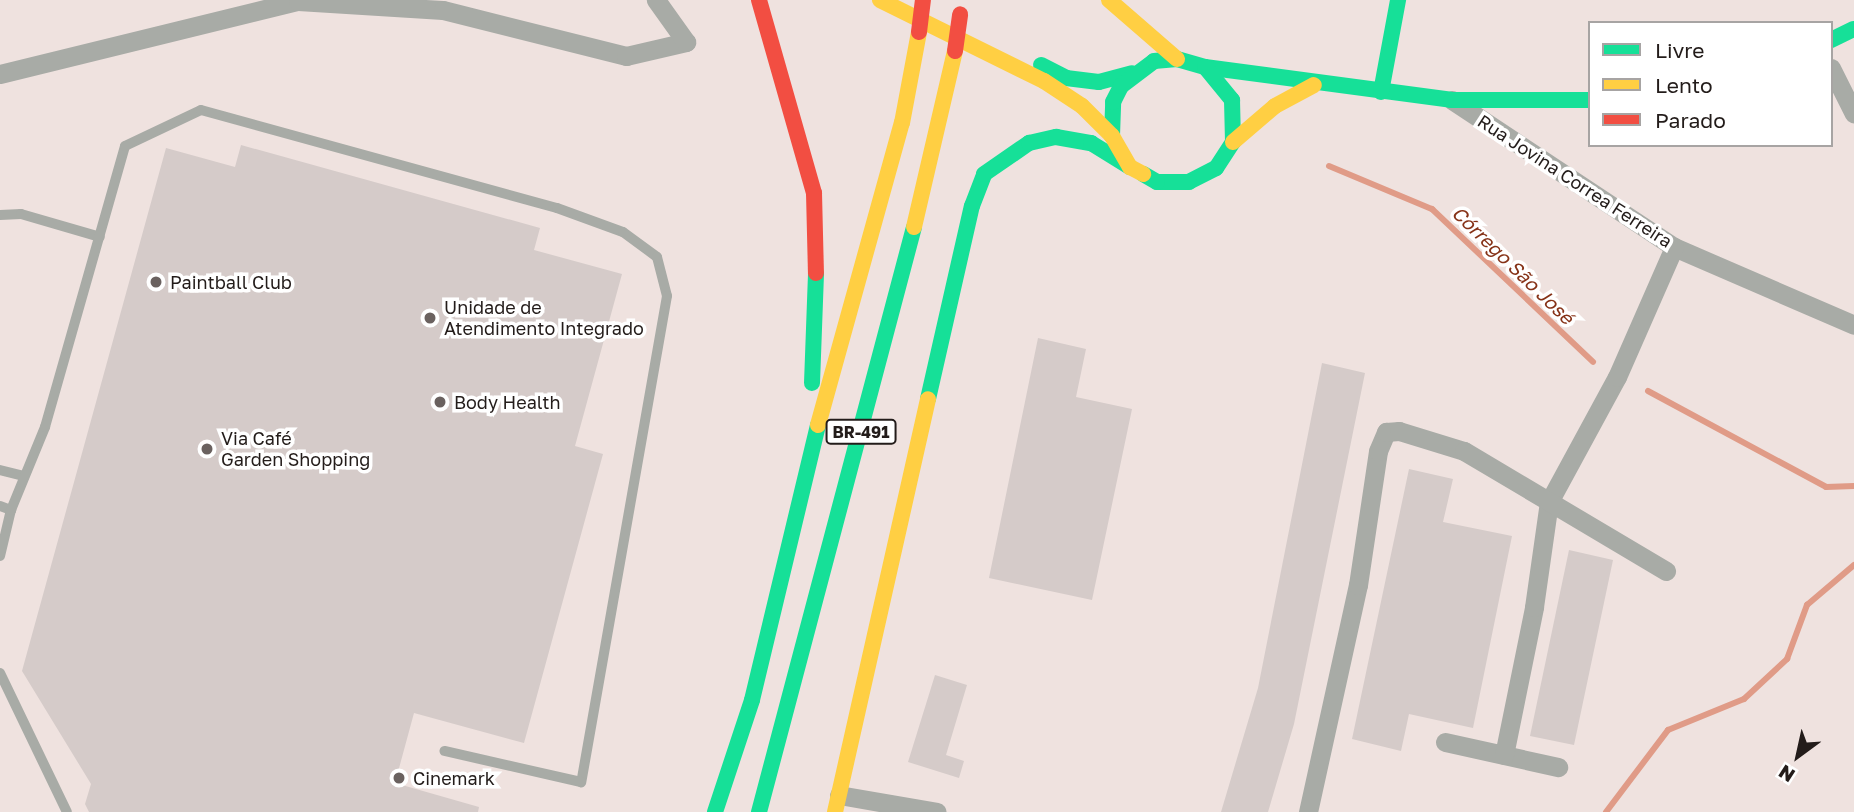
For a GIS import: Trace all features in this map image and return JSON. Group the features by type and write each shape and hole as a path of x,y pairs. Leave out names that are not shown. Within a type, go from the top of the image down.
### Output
{"main road":[{"path":"759,0 814,193 817,332 801,488"},
{"path":"880,0 1044,81 1082,106 1112,136 1130,167"},
{"path":"907,0 1066,78 1099,82 1132,73 1153,61 1177,58"},
{"name":"BR-491","path":"715,812 752,700 801,488 902,123 923,0"},
{"path":"1109,0 1177,58 1205,67 1292,77 1314,85 1451,100 1588,100"},
{"path":"1381,92 1398,0"},
{"name":"BR-491","path":"759,812 932,160 955,51 961,7"},
{"path":"1833,39 1854,29"},
{"path":"1205,67 1232,100 1233,142"},
{"path":"1112,136 1113,102 1132,73"},
{"path":"837,804 972,206 985,174 1030,143 1056,137 1091,143 1157,182 1189,183 1216,168 1233,142 1275,106 1314,85"}],"street":[{"path":"0,74 298,1 443,10 626,56 686,42 656,0"},
{"path":"1833,72 1854,114"},
{"name":"Rua Jovina Correa Ferreira","path":"1451,100 1674,247 1854,326"},
{"path":"1504,755 1534,607 1549,502 1617,377 1674,247"},
{"path":"1308,812 1358,585 1378,451 1386,432 1399,431 1464,451 1666,571"},
{"path":"1445,742 1558,767"},
{"path":"837,804 937,812"}],"lane":[{"path":"0,556 11,510 45,427 125,146 201,110 557,208 623,232 657,257 667,296 581,782 444,751"},
{"path":"0,215 21,214 100,237"},
{"path":"0,470 24,476"},
{"path":"0,506 11,510"},
{"path":"0,673 67,812"}],"building":[{"path":"241,145 540,228 534,250 622,274 575,446 603,454 524,743 414,713 395,783 479,807 478,812 89,812 85,804 91,784 22,671 166,148 235,167"},
{"path":"1038,338 1086,349 1076,397 1132,409 1092,600 989,578"},
{"path":"1322,363 1365,373 1294,724 1268,812 1221,812 1258,688"},
{"path":"1409,469 1453,479 1443,522 1512,536 1473,728 1409,714 1401,751 1352,739"},
{"path":"1569,550 1613,560 1574,745 1530,736"},
{"path":"935,675 967,685 946,755 964,761 959,778 908,762"}],"waterway":[{"name":"Córrego São José","path":"1329,166 1432,209 1593,362"},
{"path":"1648,391 1826,487 1854,486"},
{"path":"1606,812 1668,730 1744,699 1787,659 1807,605 1854,565"}],"traffic: fast":[{"path":"1381,92 1398,0"},
{"path":"1833,39 1854,29"},
{"path":"1112,136 1113,102 1121,86 1154,61 1177,59 1205,67 1232,100 1233,142 1216,168 1189,182 1157,182 1143,174"},
{"path":"1041,65 1066,78 1099,82 1132,73"},
{"path":"1205,67 1451,100 1588,100"},
{"path":"928,399 972,206 984,174 1029,143 1056,137 1091,143 1130,167"},
{"path":"759,812 914,227"},
{"path":"812,383 816,273"},
{"path":"715,812 752,700 818,425"}],"traffic: slow":[{"path":"880,0 1044,81 1082,106 1112,136 1130,167 1143,174"},
{"path":"1109,0 1177,59"},
{"path":"818,425 902,123 919,32"},
{"path":"914,227 955,51"},
{"path":"1233,142 1275,106 1314,85"},
{"path":"835,812 928,399"}],"traffic: jam":[{"path":"759,0 814,193 816,273"},
{"path":"919,32 923,0"},
{"path":"955,51 960,14"}],"place":[{"name":"Paintball Club","path":"156,282"},
{"name":"Unidade de Atendimento Integrado","path":"430,318"},
{"name":"Body Health","path":"440,402"},
{"name":"Via Café Garden Shopping","path":"207,449"},
{"name":"Cinemark","path":"399,778"}]}
